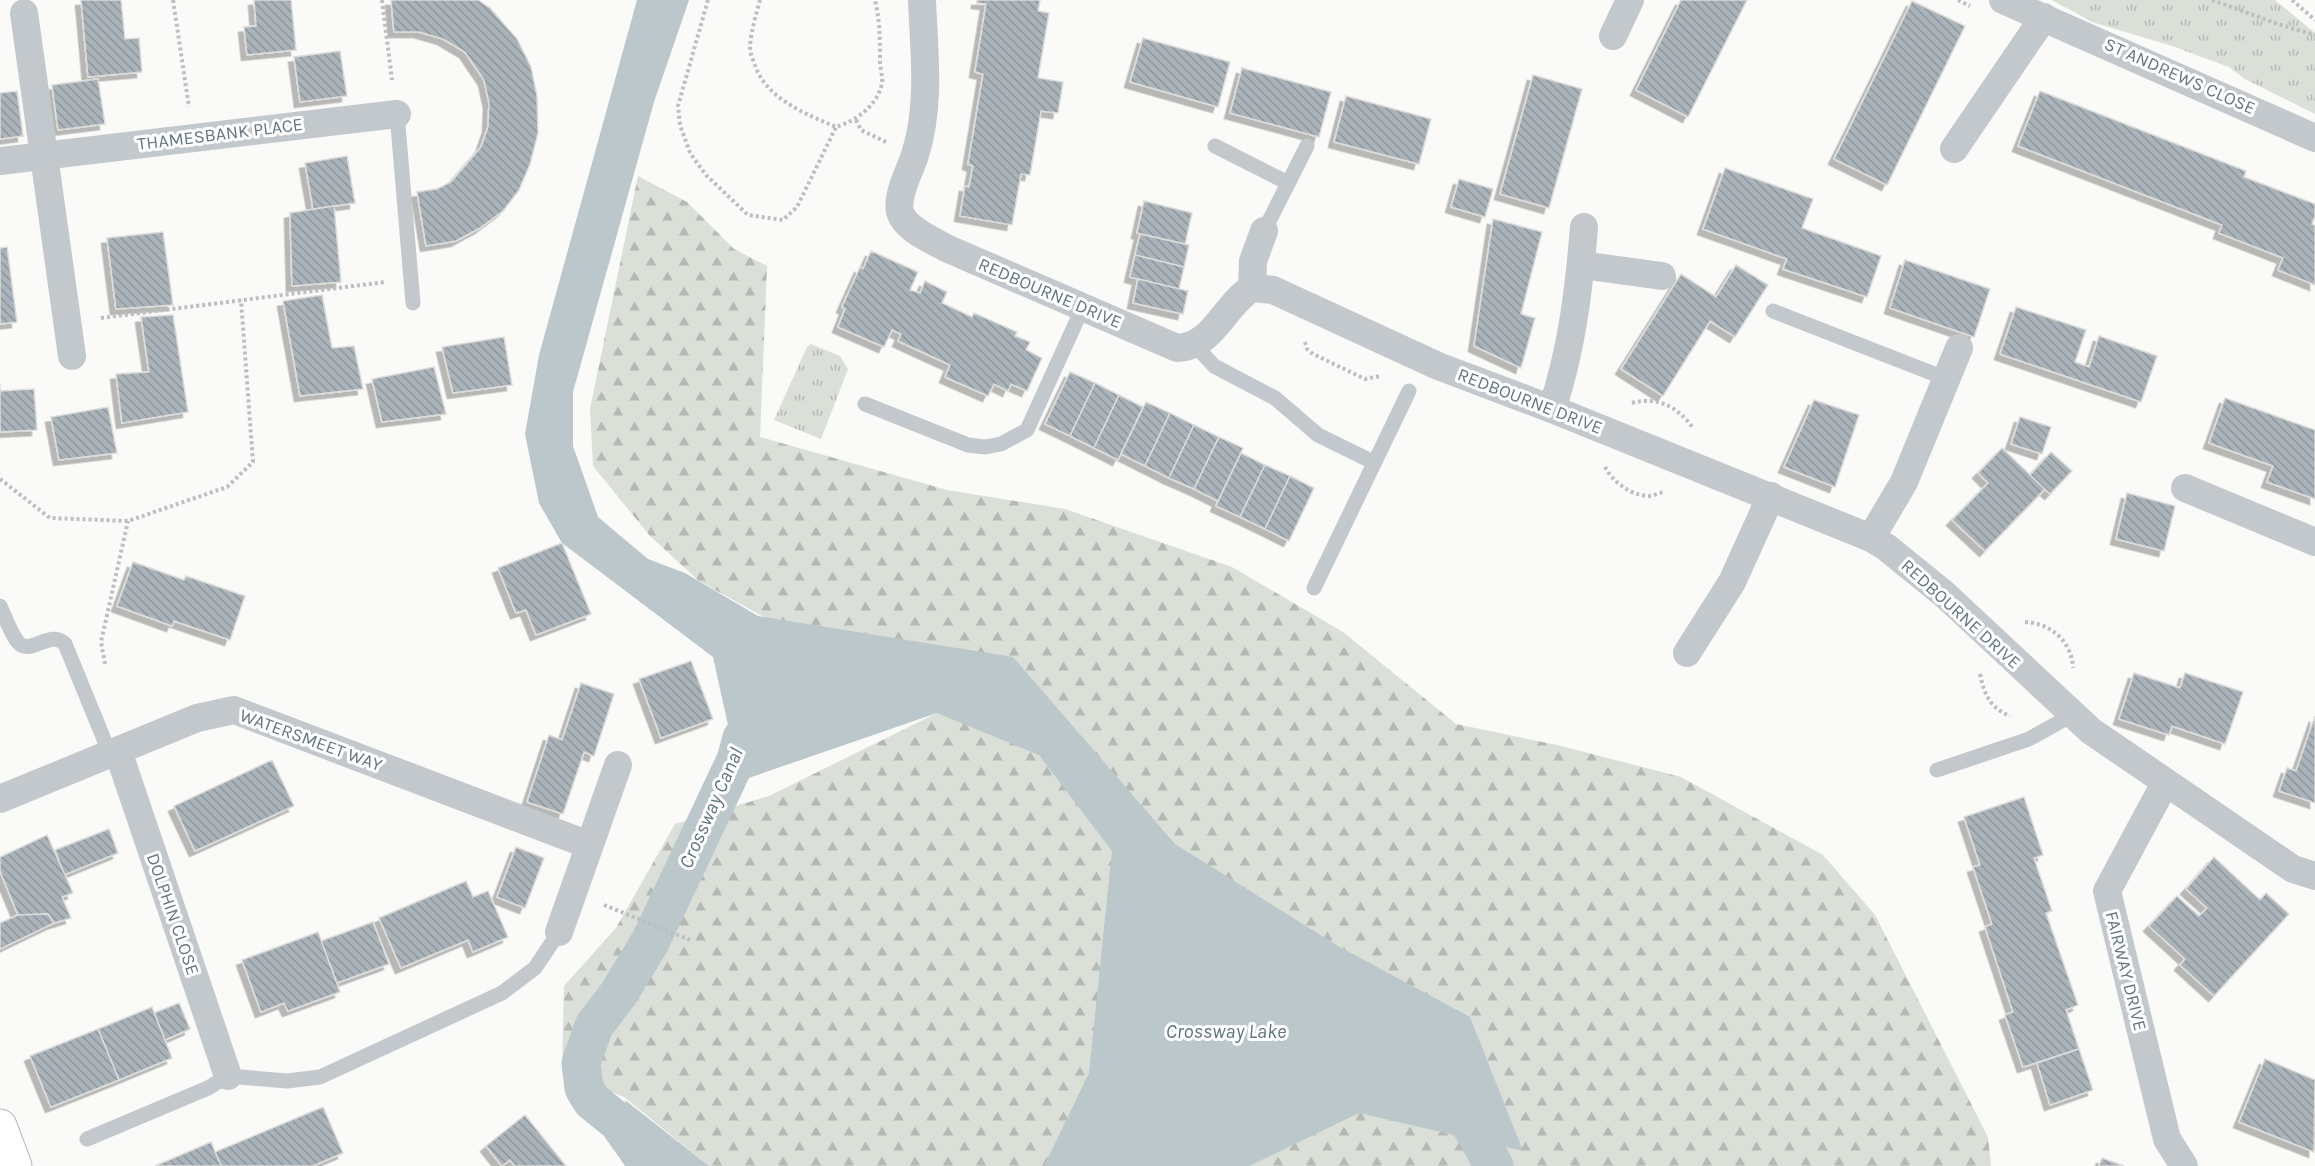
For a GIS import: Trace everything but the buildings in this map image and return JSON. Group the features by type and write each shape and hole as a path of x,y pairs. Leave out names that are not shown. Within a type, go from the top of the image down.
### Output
{"street":[{"name":"REDBOURNE DRIVE","path":"922,0 926,106 921,136 901,196 899,208 902,217 920,233 946,248 1172,346 1186,348 1195,345"},
{"path":"1613,36 1630,0"},
{"name":"ST ANDREWS CLOSE","path":"2003,0 2044,16 2315,138"},
{"path":"24,13 72,356"},
{"path":"1954,149 2044,16"},
{"name":"THAMESBANK PLACE","path":"0,161 397,114"},
{"path":"1552,409 1567,360 1581,265 1584,226"},
{"path":"1195,345 1211,332 1234,301 1252,288 1253,261 1264,231"},
{"path":"1581,265 1662,276"},
{"name":"REDBOURNE DRIVE","path":"1252,288 1273,290 1438,366 1552,409 1871,538 1886,547 1944,594 2061,721 2116,750 2293,869 2315,876"},
{"path":"1871,538 1904,482 1959,348"},
{"path":"2185,488 2315,542"},
{"path":"1687,654 1732,582 1771,496"},
{"name":"WATERSMEET WAY","path":"0,799 197,718 234,710 589,845"},
{"name":"DOLPHIN CLOSE","path":"114,753 228,1076"},
{"path":"559,932 618,765"},
{"name":"FAIRWAY DRIVE","path":"2165,783 2107,891 2167,1140 2184,1166"},
{"path":"0,1125 15,1166"}],"lane":[{"path":"397,114 413,303"},
{"path":"1215,146 1288,183"},
{"path":"1264,231 1307,146"},
{"path":"865,404 968,445 986,447 1001,444 1028,430 1083,307"},
{"path":"1773,311 1947,379"},
{"path":"1195,345 1214,366 1275,398 1318,435 1373,462"},
{"path":"1314,588 1409,391"},
{"path":"0,606 17,642 22,646 28,647 54,637 65,644 114,753"},
{"path":"1936,770 2029,739 2061,721"},
{"path":"87,1139 208,1088 228,1076 288,1082 320,1077 502,993 535,968 559,932"}],"path":[{"path":"173,0 194,137"},
{"path":"382,0 397,114"},
{"path":"708,0 678,106 680,125 690,153 706,175 748,215 783,220 797,207 836,127 856,120 875,101 882,82 880,25 875,0"},
{"path":"760,0 752,32 750,52 760,77 771,92 778,97 836,127"},
{"path":"2212,0 2315,35"},
{"path":"2292,0 2315,20"},
{"path":"68,323 411,279"},
{"path":"0,479 50,518 128,521 227,487 253,462 241,300"},
{"path":"1302,333 1307,349 1313,354 1365,379 1387,374"},
{"path":"1602,460 1611,478 1637,493 1649,496 1669,490"},
{"path":"106,675 101,642 128,521"},
{"path":"1977,663 1984,693 1999,710 2015,717 2061,721"},
{"path":"622,912 690,940"}],"green space":[{"path":"2052,0 2275,0 2315,33 2315,114 2245,79 2229,67 2172,46 2092,22"},
{"path":"638,176 687,202 734,249 767,266 760,437 947,490 1065,509 1232,567 1343,632 1456,724 1557,745 1681,777 1823,855 1875,915 1988,1137 1991,1166 709,1166 624,1097 562,1073 564,986 616,928 675,824 769,796 937,713 699,581 650,536 593,466 590,409"},
{"path":"811,344 840,356 848,369 821,439 774,420 807,347"}],"water":[{"name":"Crossway Lake","path":"637,0 689,0 654,102 573,392 573,446 598,517 648,559 685,573 758,616 1013,657 1175,844 1338,946 1470,1017 1523,1151 1359,1113 1249,1166 1044,1166 1089,1073 1112,851 1039,755 937,713 705,793 728,725 713,657 562,543 539,503 525,434 539,355"},
{"path":"625,1100 709,1166 644,1166"}],"waterway":[{"name":"Crossway Canal","path":"649,1166 618,1122 592,1101 584,1088 581,1063 594,1026 619,993 650,942 736,760 742,738"},
{"path":"1467,1118 1494,1166"}]}
